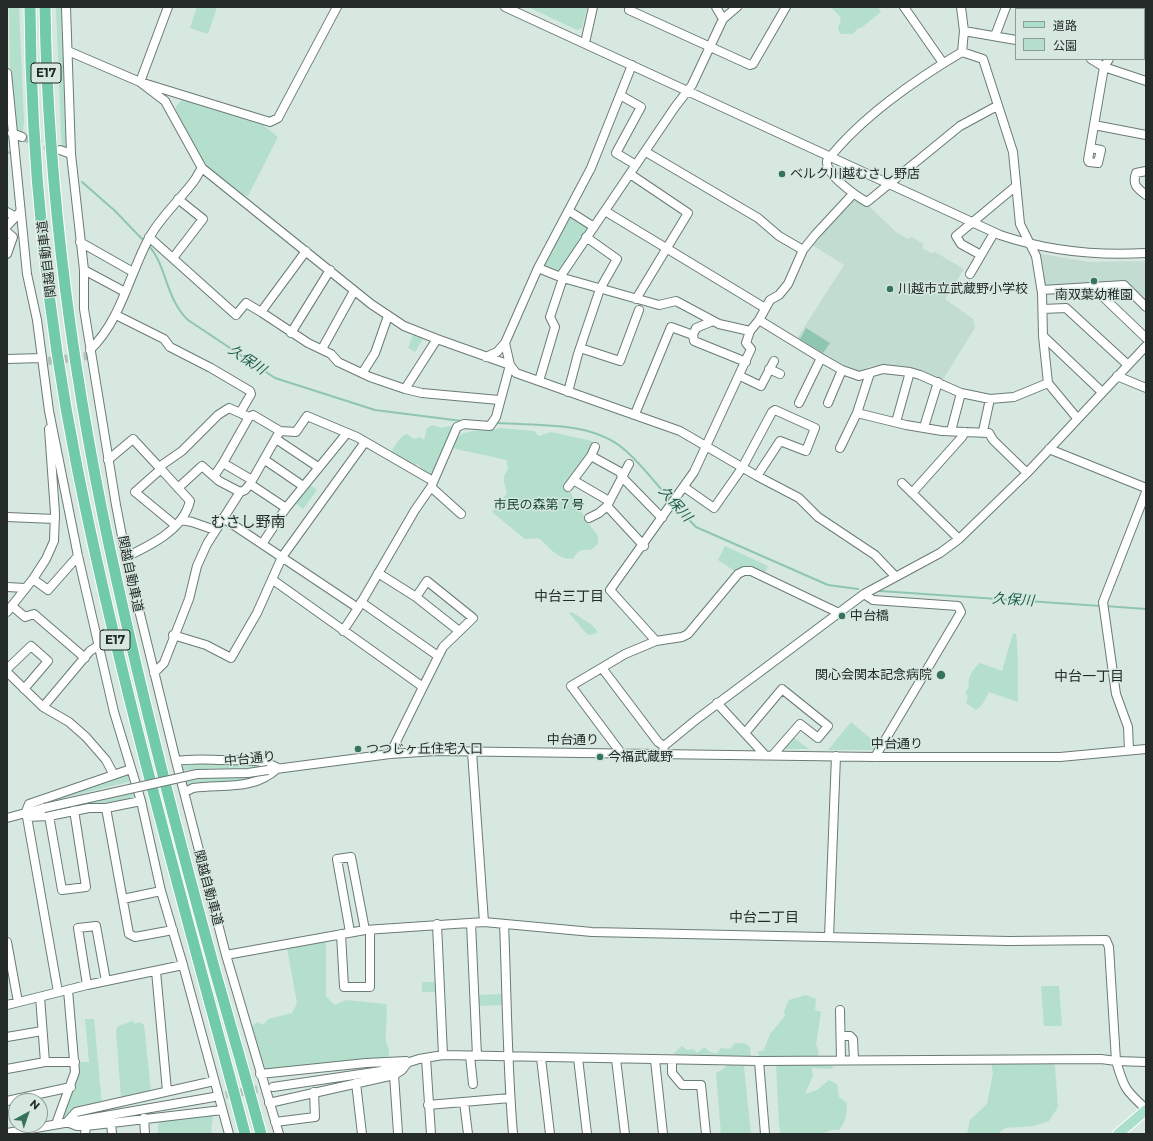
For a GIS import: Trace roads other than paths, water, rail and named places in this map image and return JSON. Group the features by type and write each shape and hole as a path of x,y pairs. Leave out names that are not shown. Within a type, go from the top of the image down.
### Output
{"highway":[{"name":"関越自動車道","path":"30,7 33,105 45,258 60,369 77,464 102,586 130,702 245,1134"},
{"name":"関越自動車道","path":"45,7 48,119 55,208 62,273 87,434 118,585 145,701 217,977 261,1134"}],"main road":[{"path":"1118,1134 1146,1110"}],"street":[{"path":"66,7 71,154 84,270 84,309 89,354 126,557 176,761 226,955 278,1134"},
{"path":"140,82 168,7"},
{"path":"68,51 140,82 270,122 278,118 337,7"},
{"path":"505,7 994,232 1031,246 1086,254 1146,253"},
{"path":"585,44 593,7"},
{"path":"716,7 724,19"},
{"path":"539,381 554,327 550,317 562,278 586,237 692,85 709,47 724,19 737,7"},
{"path":"627,8 750,66 753,64 786,7"},
{"path":"904,7 943,63"},
{"path":"961,7 964,31 962,52"},
{"path":"995,36 1006,7"},
{"path":"964,31 1015,40"},
{"path":"997,106 960,126 867,202 853,194 828,170 827,162 831,156 853,133 890,101 943,63 962,52 983,59 1012,152 1020,224 1036,256 1042,290 1043,336 1048,383 1077,418"},
{"path":"1093,60 1104,67 1146,81"},
{"path":"1090,148 1104,67 1108,60"},
{"path":"486,357 497,352 506,343 538,268 591,168 632,65"},
{"path":"7,73 18,214 27,274 44,360 50,414 78,556 98,646 140,801 161,891 183,965 229,1134"},
{"path":"140,82 165,101 202,168 330,270 354,291 404,326 510,365"},
{"path":"620,95 641,107 616,154 636,165"},
{"path":"1094,125 1146,134"},
{"path":"12,133 22,137"},
{"path":"60,150 71,154"},
{"path":"646,152 758,218 779,236 804,250"},
{"path":"89,354 116,315 149,237 165,212 194,181 202,168"},
{"path":"1146,171 1136,173 1133,181 1134,186 1146,195"},
{"path":"630,174 688,213 636,299"},
{"path":"981,255 961,244 956,236 1016,186"},
{"path":"656,641 610,590 644,546 694,472 752,349 746,343 750,331 760,320 770,300 779,295 788,284 804,250 815,235 853,194"},
{"path":"173,258 203,219 178,199"},
{"path":"569,211 594,227"},
{"path":"605,211 765,308"},
{"path":"7,212 18,214"},
{"path":"7,226 18,214"},
{"path":"7,232 13,237 7,254"},
{"path":"970,274 994,232"},
{"path":"149,237 236,315 246,303 291,333 322,349 338,362 363,372 370,377 405,389 433,394 499,400"},
{"path":"568,392 580,348 600,289 617,258 586,237"},
{"path":"80,242 133,272"},
{"path":"261,312 306,251"},
{"path":"538,268 562,278 659,306 676,301 719,324 750,331"},
{"path":"84,270 125,292"},
{"path":"291,333 330,270"},
{"path":"1042,290 1124,286 1146,307"},
{"path":"1098,287 1099,293 1146,338"},
{"path":"322,349 354,291"},
{"path":"1043,309 1066,308 1128,365"},
{"path":"580,348 620,360 639,310"},
{"path":"116,315 164,339 170,347 211,368 250,391 251,394 240,413"},
{"path":"363,372 375,353 388,316"},
{"path":"760,320 842,370 859,376 883,369 910,372 938,382 960,393 990,399 1014,397 1048,383"},
{"path":"713,321 696,328 693,335 694,341 746,362"},
{"path":"635,414 669,328 671,327 693,335"},
{"path":"1043,336 1102,392"},
{"path":"405,389 437,339"},
{"path":"506,343 510,365 516,373 680,431 742,468 799,498 823,520 875,554 895,576"},
{"path":"602,668 664,750 717,703 864,594 940,553 959,539 1028,473 1077,418 1146,346"},
{"path":"799,403 821,358"},
{"path":"7,359 44,360"},
{"path":"740,376 761,386 774,361"},
{"path":"343,631 432,484 457,427 464,424 490,426 496,417 499,400 510,365"},
{"path":"769,369 780,374"},
{"path":"828,403 842,370"},
{"path":"896,422 910,372"},
{"path":"840,448 857,413 870,373"},
{"path":"1117,376 1146,388"},
{"path":"924,427 938,382"},
{"path":"951,431 960,393"},
{"path":"983,431 990,399"},
{"path":"215,530 192,522 178,522 136,492 160,468 182,452 218,415 229,408 249,417 253,415 280,431 296,432 307,416 347,433 365,442 432,484 461,514"},
{"path":"684,487 713,508 742,468 772,412 775,410 815,428 806,451 780,441 757,476"},
{"path":"857,413 942,431 983,431 989,433 993,440 1028,473"},
{"path":"50,414 49,425 55,518 54,541 46,559 33,579 9,609 25,617 34,614 85,658"},
{"path":"214,476 249,417"},
{"path":"154,673 164,663 173,635 189,599 197,566 215,530 240,492 245,490 251,482 265,460 280,431"},
{"path":"912,493 965,432"},
{"path":"262,544 286,508 347,433"},
{"path":"108,460 133,439 190,502 178,522 161,540 126,557"},
{"path":"276,439 318,467"},
{"path":"173,635 206,645 232,658 257,613 282,558 365,442"},
{"path":"568,487 595,447"},
{"path":"1049,449 1146,488"},
{"path":"590,456 620,472 622,477 662,518"},
{"path":"265,460 303,486"},
{"path":"223,463 286,508"},
{"path":"589,518 599,514 608,503 629,464"},
{"path":"178,488 202,466 214,476 240,492"},
{"path":"574,480 608,503 644,546"},
{"path":"902,483 959,539"},
{"path":"1128,750 1128,727 1116,694 1104,606 1146,492"},
{"path":"7,517 55,518"},
{"path":"223,518 282,558 438,656"},
{"path":"33,579 48,590 78,556"},
{"path":"621,753 571,686 625,654 656,641 682,638 688,634 738,574 744,571 751,571 839,613"},
{"path":"378,573 416,597 459,631"},
{"path":"273,580 423,687"},
{"path":"390,754 438,656 443,648 473,618 427,581 416,597"},
{"path":"7,587 26,588"},
{"path":"864,594 872,600 958,606 961,612 875,757"},
{"path":"24,689 48,661 31,646 7,670 24,689 43,707 69,722 86,737 106,760 114,775"},
{"path":"43,707 85,658 98,646"},
{"path":"745,733 782,689 828,726 818,738 800,724 773,755"},
{"path":"717,703 764,754"},
{"name":"中台通り","path":"7,818 46,812 197,774 248,773 390,754 436,751 621,753 664,750 773,755 875,757 1060,757 1146,749"},
{"path":"472,752 484,922"},
{"path":"829,937 836,756"},
{"path":"176,761 203,758 253,760 269,763 278,768 265,779 257,782 236,786 193,788 185,792"},
{"path":"58,992 26,815 29,804 131,769"},
{"path":"74,810 86,887 62,890 46,812 89,808 106,808 140,801"},
{"path":"106,808 129,934 135,937 173,930"},
{"path":"351,857 367,930 370,986 344,987 346,933 337,859 351,857"},
{"path":"123,899 161,891"},
{"path":"226,955 367,930 437,924 484,922 592,932 1009,941 1106,940 1109,947 1116,1061 1123,1085 1127,1092 1146,1110"},
{"path":"471,923 474,1056 473,1084"},
{"path":"437,924 443,1056"},
{"path":"504,924 509,1056 508,1080 513,1134"},
{"path":"87,985 78,928 96,926 106,981"},
{"path":"7,942 18,1002"},
{"path":"7,1005 87,985 183,965"},
{"path":"156,971 167,1091"},
{"path":"56,1124 71,1087 75,1072 68,990"},
{"path":"40,997 46,1062"},
{"path":"840,1010 842,1060"},
{"path":"7,1037 42,1031"},
{"path":"841,1036 850,1036 853,1039 854,1060"},
{"path":"274,1087 381,1071 408,1062 443,1056 759,1061 1101,1059 1146,1062"},
{"path":"426,1058 431,1134"},
{"path":"541,1058 550,1134"},
{"path":"578,1058 587,1134"},
{"path":"616,1059 625,1134"},
{"path":"260,1074 373,1062 399,1060 408,1062"},
{"path":"655,1060 662,1134"},
{"path":"672,1060 672,1073 682,1085 701,1085 706,1134"},
{"path":"759,1061 765,1134"},
{"path":"7,1069 46,1062 75,1062"},
{"path":"268,1102 394,1075 402,1070 408,1062"},
{"path":"394,1075 398,1133"},
{"path":"67,1122 76,1112 214,1081"},
{"path":"356,1084 362,1134"},
{"path":"7,1101 71,1087"},
{"path":"275,1122 315,1117 314,1092"},
{"path":"48,1126 214,1097"},
{"path":"428,1105 510,1098"},
{"path":"464,1102 468,1134"},
{"path":"67,1122 85,1130 111,1122 222,1110"},
{"path":"144,1118 145,1134"},
{"path":"111,1122 112,1134"}],"waterway":[{"name":"久保川","path":"82,182 114,210 145,242"},
{"name":"久保川","path":"148,245 159,262 175,302 180,311 188,320 275,378 375,410 462,421"},
{"name":"久保川","path":"498,423 548,425 597,434 612,441 625,450 671,500"},
{"name":"久保川","path":"674,504 696,527 828,585 858,589"},
{"name":"久保川","path":"880,591 1101,606"},
{"name":"久保川","path":"1105,606 1146,609"}],"tunnel":[{"path":"22,137 56,149"},
{"path":"48,361 87,356"},
{"path":"214,1097 271,1087"}],"place":[{"name":"ベルク川越むさし野店","path":"782,174"},
{"name":"南双葉幼稚園","path":"1094,281"},
{"name":"川越市立武蔵野小学校","path":"890,289"},
{"name":"中台橋","path":"842,616"},
{"name":"関心会関本記念病院","path":"941,675"},
{"name":"つつじヶ丘住宅入口","path":"358,749"},
{"name":"今福武蔵野","path":"600,757"}],"district":[{"name":"むさし野南","path":"248,523"},
{"name":"中台三丁目","path":"569,597"},
{"name":"中台一丁目","path":"1089,677"},
{"name":"中台二丁目","path":"764,918"}],"park label":[{"name":"市民の森第７号","path":"539,505"}]}
